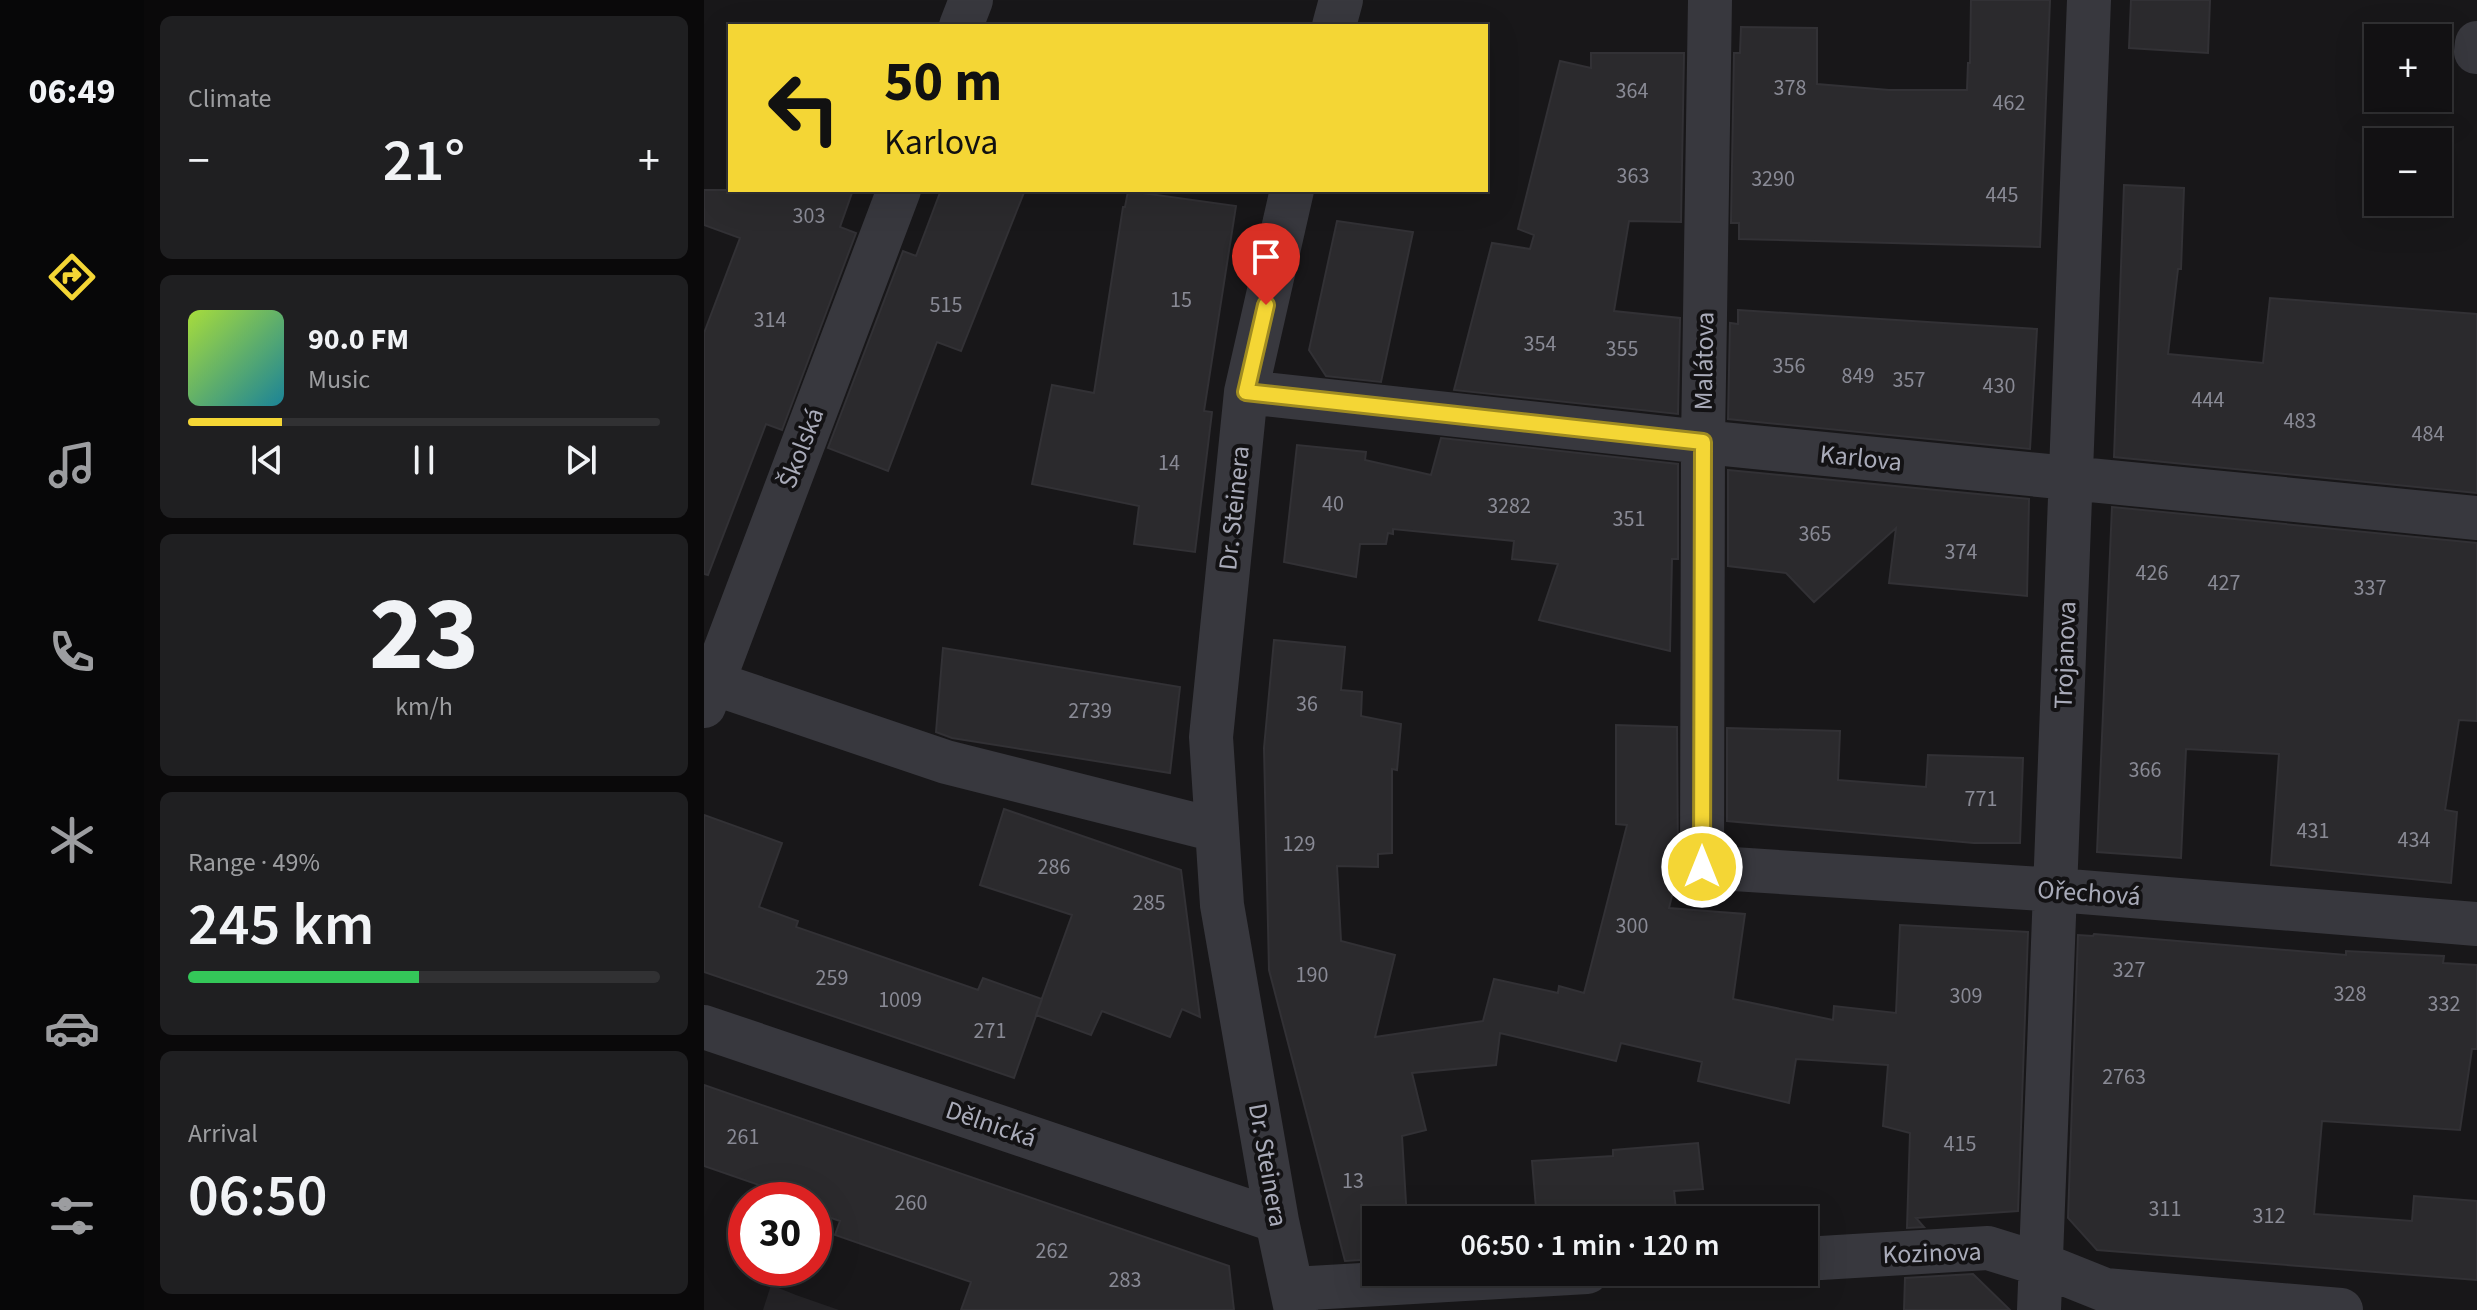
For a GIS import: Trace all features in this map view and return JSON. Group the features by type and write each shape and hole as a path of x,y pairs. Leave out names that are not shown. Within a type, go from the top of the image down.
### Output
{"street":[{"path":"962,24 971,0"},
{"path":"1335,24 1341,0"},
{"name":"Malátova","path":"1702,867 1703,442 1710,0"},
{"name":"Trojanova","path":"2039,1310 2089,0"},
{"path":"2476,52 2477,43"},
{"name":"Školská","path":"708,694 898,192"},
{"name":"Dr. Steinera","path":"1292,192 1246,392 1211,737 1222,905 1277,1221 1295,1300"},
{"name":"Karlova","path":"1246,392 1703,442 2477,518"},
{"path":"708,694 946,762 1216,830"},
{"name":"Ořechová","path":"1702,867 2057,890 2477,924"},
{"name":"Dělnická","path":"704,1027 1277,1221"},
{"name":"Kozinova","path":"1818,1258 1988,1248 2040,1264 2105,1290 2341,1310"},
{"path":"1295,1300 1441,1286"}],"shaded area":[{"path":"771,1286 774,1286 839,1310 763,1310"}],"building":[{"path":"1971,0 2050,0 2040,247 1739,239 1739,223 1731,223 1734,53 1740,53 1741,27 1817,28 1817,84 1889,90 1967,90"},
{"path":"2131,0 2210,0 2208,53 2129,48"},
{"path":"1591,53 1684,53 1681,222 1629,221 1614,311 1680,318 1678,414 1454,390 1492,243 1530,249 1534,235 1518,229 1560,61 1591,68"},
{"path":"2124,185 2184,188 2181,269 2178,269 2168,354 2263,363 2270,298 2477,314 2477,493 2114,457"},
{"path":"704,190 852,192 840,227 856,233 782,430 766,424 708,575 704,574 704,333 740,238 704,225"},
{"path":"940,192 1024,192 961,351 937,342 888,471 828,448 903,251 916,256"},
{"path":"1128,192 1236,206 1204,411 1212,412 1195,552 1134,544 1139,506 1032,484 1052,385 1094,393"},
{"path":"1337,221 1413,232 1381,382 1326,376 1309,350"},
{"path":"1738,310 2037,329 2030,449 1728,419 1730,323 1738,324"},
{"path":"1441,438 1678,464 1678,559 1672,559 1670,651 1539,620 1558,564 1512,559 1514,541 1393,529 1393,534 1388,533 1386,544 1360,544 1356,577 1284,562 1297,445 1366,452 1365,460 1431,475"},
{"path":"1728,470 2029,499 2027,596 1889,583 1896,528 1814,602 1786,573 1728,566"},
{"path":"2112,507 2477,543 2477,721 2459,720 2445,810 2457,812 2451,883 2271,865 2279,754 2186,749 2181,858 2097,852"},
{"path":"1274,640 1345,647 1341,690 1362,692 1361,716 1401,724 1397,770 1392,769 1392,853 1378,854 1378,867 1337,866 1341,941 1395,955 1375,1037 1483,1021 1494,979 1558,993 1559,986 1584,993 1627,825 1616,824 1616,725 1677,727 1678,871 1669,908 1745,914 1733,999 1833,1020 1834,1006 1896,1013 1900,925 2028,932 2018,1211 1916,1218 1924,1227 1907,1228 1910,1133 1883,1126 1888,1065 1796,1059 1789,1103 1698,1081 1702,1062 1621,1043 1616,1061 1500,1033 1496,1065 1412,1073 1426,1130 1402,1136 1406,1206 1362,1206 1362,1260 1345,1261 1269,970 1264,748"},
{"path":"943,648 1180,687 1170,773 952,738 936,732"},
{"path":"1727,728 1840,731 1838,780 1926,787 1928,755 2023,758 2020,843 1974,843 1727,821"},
{"path":"1004,809 1181,870 1200,1017 1182,1009 1170,1037 1102,1011 1091,1035 1036,1015 1072,915 980,885"},
{"path":"704,815 782,843 759,907 798,921 796,927 978,990 983,978 1042,999 1014,1078 704,972"},
{"path":"2078,935 2346,955 2346,951 2444,956 2443,963 2477,965 2477,1049 2472,1049 2460,1130 2322,1121 2314,1214 2412,1221 2414,1196 2477,1201 2477,1280 2097,1250 2068,1218"},
{"path":"704,1085 1229,1266 1234,1310 961,1310 971,1282 835,1235 840,1221 832,1218 832,1182 750,1182 704,1166"},
{"path":"1698,1143 1703,1189 1674,1191 1676,1206 1536,1206 1532,1161 1613,1156 1613,1150"},
{"path":"1973,1274 2010,1310 1904,1310 1905,1278"}],"route":[{"path":"1266,305 1246,392 1703,442 1702,867"}]}
